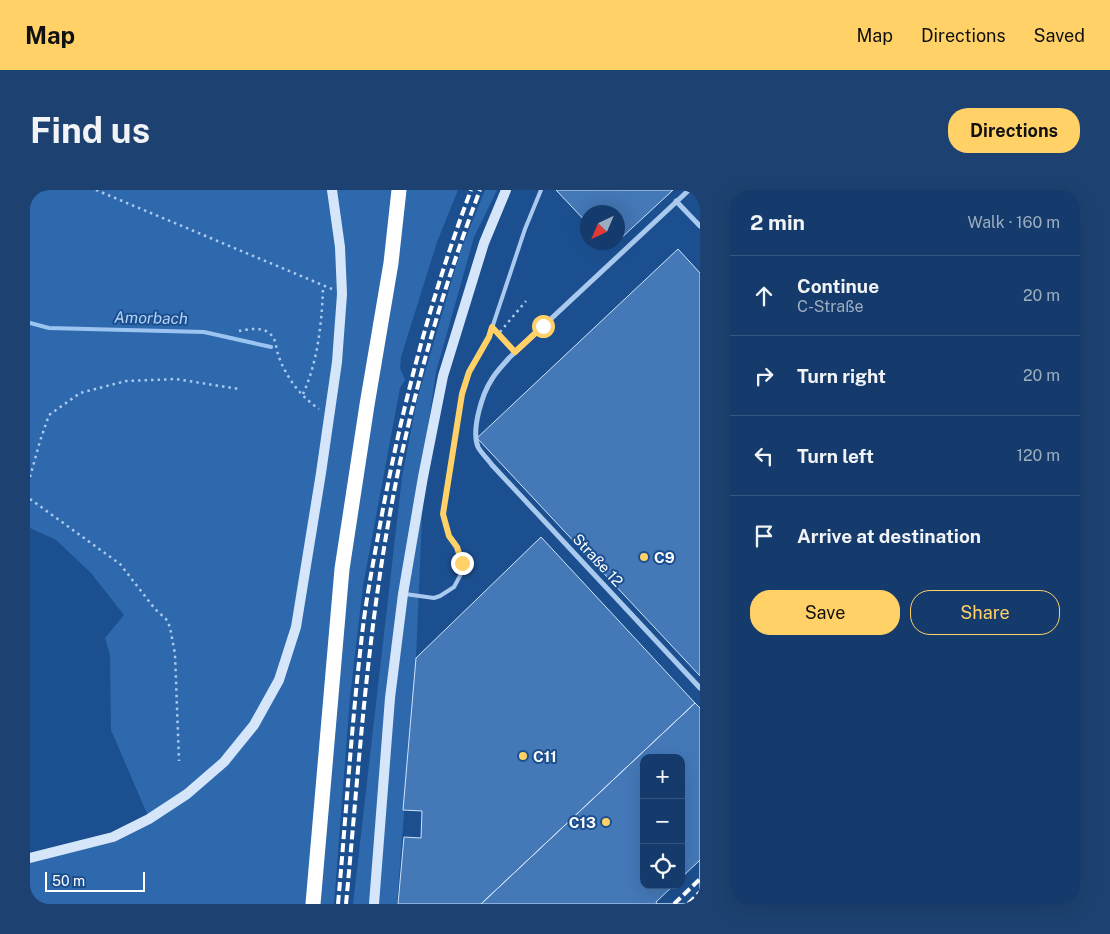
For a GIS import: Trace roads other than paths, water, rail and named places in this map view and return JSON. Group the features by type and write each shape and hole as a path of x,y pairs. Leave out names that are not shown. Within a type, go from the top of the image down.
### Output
{"highway":[{"path":"313,904 342,569 391,263 399,190"}],"street":[{"path":"30,858 113,837 149,819 187,794 224,762 254,725 279,680 296,627 322,473 337,362 342,294 340,247 332,190"},
{"path":"374,904 390,698 403,594 423,477 443,376 484,244 506,190"},
{"path":"689,190 676,201 700,226"},
{"name":"Straße 12","path":"676,201 515,352 491,380 483,399 475,428 475,439 478,449 700,688"}],"lane":[{"path":"403,594 434,598 440,596 454,587 461,574 462,563 460,555 449,536 443,514 462,394 469,372 489,337 525,229 541,190"}],"waterway":[{"name":"Amorbach","path":"30,323 49,328 204,332 271,347"}],"railway":[{"path":"338,904 361,644 388,482 418,355 442,272 471,190"},
{"path":"346,904 368,667 378,588 395,487 431,337 446,287 480,190"},
{"path":"674,904 700,879"},
{"path":"688,904 700,892"}],"place":[{"name":"C9","path":"644,557"},
{"name":"C11","path":"523,756"},
{"name":"C13","path":"606,822"}]}
